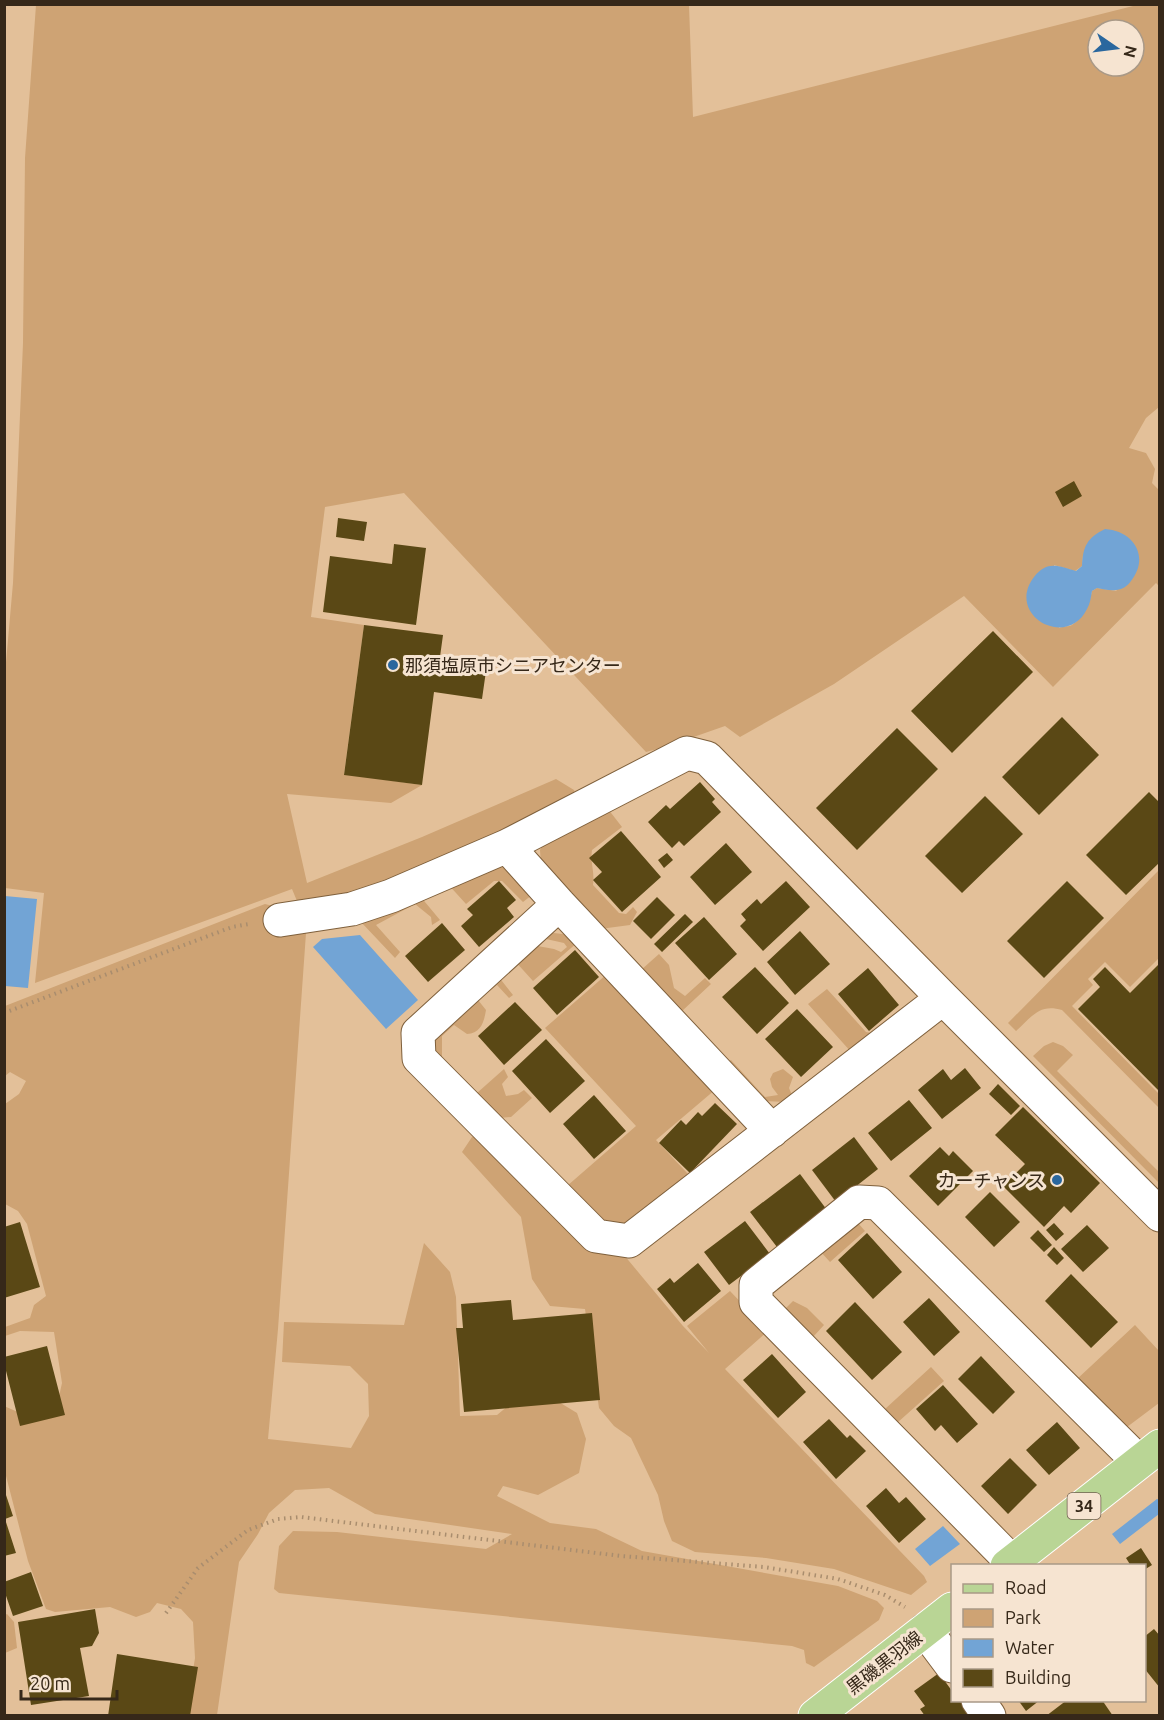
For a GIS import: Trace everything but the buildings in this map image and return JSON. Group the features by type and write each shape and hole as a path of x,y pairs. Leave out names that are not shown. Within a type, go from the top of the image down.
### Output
{"main road":[{"name":"34","path":"1010,1564 1153,1454"},
{"name":"黒磯黒羽線","path":"814,1716 951,1610"}],"street":[{"path":"280,920 352,909 391,896 507,846 687,753 707,758 1160,1215"},
{"path":"507,846 772,1131"},
{"path":"559,904 418,1033 419,1058 596,1236 629,1241 943,998"},
{"path":"1010,1564 756,1302 756,1285 859,1202 878,1203 1153,1454"},
{"path":"925,1630 951,1665"},
{"path":"979,1702 990,1716"}],"path":[{"path":"4,1013 232,927 280,920"},
{"path":"166,1613 198,1569 248,1530 278,1519 301,1517 621,1556 764,1566 838,1579 885,1594 905,1606 925,1630"}],"green space":[{"path":"36,5 689,5 693,117 1137,5 1159,5 1159,407 1146,418 1129,448 1146,453 1155,469 1152,483 1159,490 1159,586 1156,583 1053,687 964,596 834,684 740,737 725,726 646,752 404,493 325,507 311,617 364,625 344,774 422,785 391,803 287,794 307,883 422,837 556,779 574,790 577,800 356,898 297,901 292,889 35,983 44,893 5,888 4,685 13,583 23,343 25,158","holes":["1083,555 1117,591 1097,588 1092,591 1087,606 1078,620 1070,626 1059,628 1054,565 1075,571 1082,566"]},
{"path":"608,809 622,827 592,850 593,885 619,913 626,914 633,907 637,912 630,925 600,929 541,863 540,850 546,839"},
{"path":"493,864 509,870 532,895 523,902 502,881 494,881 466,904 446,882"},
{"path":"1159,870 1159,958 1130,987 1105,962 1088,979 1093,985 1072,1006 1159,1094 1159,1108 1062,1010 1047,1008 1042,1010 1016,1031 1008,1023"},
{"path":"420,896 440,920 432,925 431,917 415,904 376,925 400,952 395,958 361,922"},
{"path":"265,904 281,908 300,917 306,933 268,1439 351,1448 369,1416 368,1384 350,1366 282,1362 284,1322 404,1325 424,1243 450,1272 456,1297 460,1416 497,1415 514,1401 549,1396 577,1413 586,1439 579,1473 538,1495 503,1486 497,1496 550,1523 596,1529 642,1551 838,1586 877,1601 884,1608 879,1620 814,1667 806,1663 804,1650 792,1646 279,1593 274,1589 279,1546 293,1531 337,1532 486,1549 512,1534 375,1514 329,1488 295,1490 269,1513 239,1562 217,1715 186,1715 195,1658 193,1622 181,1609 157,1603 150,1612 136,1617 110,1607 55,1612 46,1609 28,1561 5,1472 4,1406 27,1416 56,1410 62,1383 54,1332 20,1331 5,1336 5,1327 30,1318 34,1305 46,1296 27,1224 18,1211 5,1204 5,1104 19,1094 26,1081 10,1072 5,1076 5,1006"},
{"path":"545,932 571,935 578,942 533,981 514,960 532,945 561,952 567,947 564,943 546,939"},
{"path":"659,954 669,965 674,988 685,996 705,978 711,984 681,1012 641,970"},
{"path":"607,974 716,1089 656,1140 688,1174 705,1160 707,1163 627,1227 606,1225 567,1186 636,1126 545,1028"},
{"path":"498,976 513,995 509,998 497,985 478,1000 486,1010 483,1023 476,1032 467,1034 454,1025 442,1036 442,1058 455,1071 434,1059 434,1034"},
{"path":"827,989 866,1032 871,1033 903,1007 908,1012 852,1053 808,1004"},
{"path":"1053,1042 1063,1046 1073,1055 1057,1071 1159,1172 1159,1183 1033,1056 1044,1046"},
{"path":"731,1060 765,1097 778,1095 770,1079 773,1073 783,1069 793,1077 789,1088 793,1098 787,1102 763,1101 727,1062"},
{"path":"504,1069 508,1077 502,1084 506,1096 518,1094 524,1090 532,1098 511,1117 499,1118 477,1093"},
{"path":"486,1135 624,1255 683,1326 709,1353 687,1326 730,1291 768,1331 725,1369 924,1576 927,1582 911,1595 834,1569 766,1558 695,1552 672,1541 664,1521 658,1495 631,1438 614,1426 599,1408 585,1309 550,1306 532,1279 521,1217 462,1152 472,1137"},
{"path":"858,1223 865,1231 830,1262 820,1251"},
{"path":"793,1301 807,1308 824,1325 813,1337 785,1309"},
{"path":"1135,1325 1159,1351 1159,1403 1123,1430 1076,1380"},
{"path":"931,1367 944,1381 897,1423 885,1409"},
{"path":"7,1614 14,1622 17,1648 5,1653 5,1615"}],"water":[{"path":"1105,529 1124,535 1136,547 1139,563 1137,572 1131,581 1120,589 1097,588 1092,591 1087,609 1078,621 1066,627 1054,627 1042,623 1033,615 1027,604 1027,591 1034,577 1049,566 1059,566 1076,571 1082,566 1087,543"},
{"path":"5,896 37,899 28,988 5,986"},
{"path":"360,935 418,1000 386,1029 313,947 322,939"},
{"path":"1157,1499 1159,1500 1159,1514 1120,1544 1112,1534"},
{"path":"943,1526 960,1544 930,1566 915,1549"}],"place":[{"name":"那須塩原市シニアセンター","path":"393,665"},
{"name":"カーチャンス","path":"1057,1180"}]}
